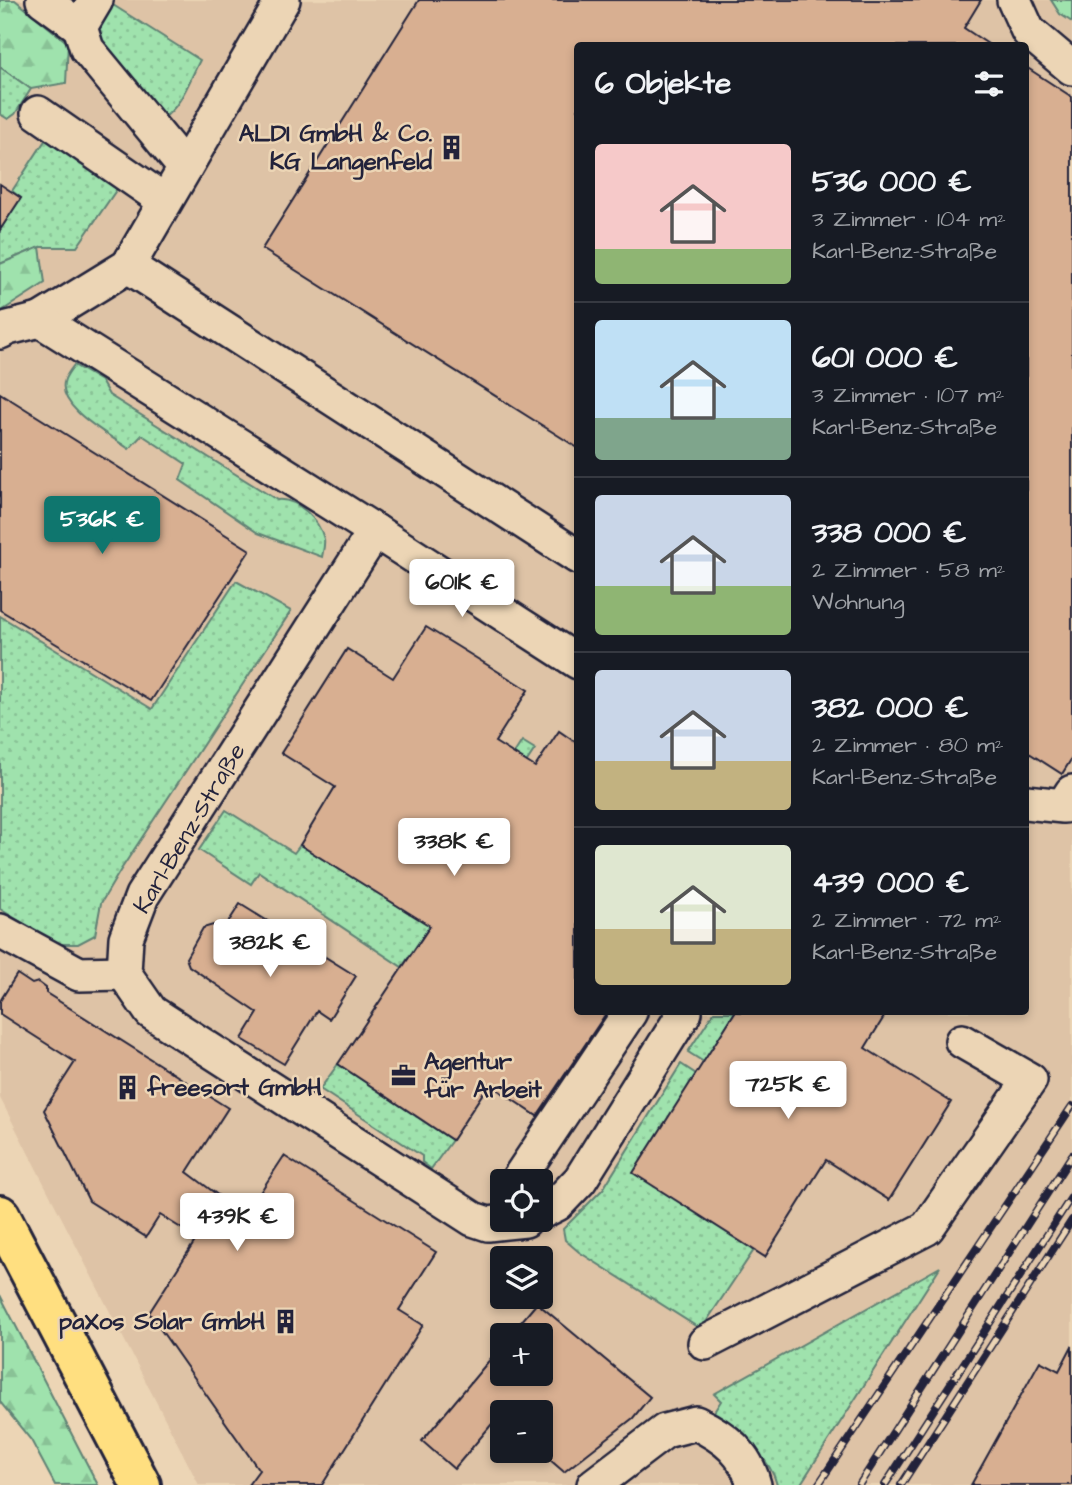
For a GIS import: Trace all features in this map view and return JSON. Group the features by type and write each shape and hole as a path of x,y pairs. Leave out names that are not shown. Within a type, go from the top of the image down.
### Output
{"main road":[{"path":"0,1215 141,1485"}],"street":[{"path":"43,0 88,13 87,49 185,168"},
{"path":"0,332 40,320 128,266 283,0"},
{"path":"1014,0 1028,31 1072,68"},
{"path":"38,113 165,201"},
{"path":"128,266 574,554"},
{"path":"40,320 574,659"},
{"name":"Karl-Benz-Straße","path":"124,973 126,938 142,896 375,531"},
{"path":"1029,802 1063,806 1072,792"},
{"path":"0,931 79,974 124,973 151,1012 473,1219 490,1214"},
{"path":"525,1169 629,1015"},
{"path":"553,1206 580,1180 683,1015"},
{"path":"705,1343 928,1228 1030,1080 962,1041"},
{"path":"594,1485 666,1432 696,1423 721,1435 744,1460 754,1485"}],"shaded area":[{"path":"0,0 1051,0 1060,14 1072,22 1072,1485 199,1485 0,1098"}],"green space":[{"path":"0,0 15,0 68,43 66,83 31,89 0,67"},
{"path":"1051,0 1072,0 1072,22 1060,14"},
{"path":"113,5 200,60 180,100 163,118 101,45 97,26"},
{"path":"0,67 31,89 15,114 8,119 0,114"},
{"path":"48,136 121,183 77,247 40,247 0,264 0,230 21,198 12,191"},
{"path":"40,247 45,283 0,312 0,264"},
{"path":"74,365 101,381 109,395 277,500 300,506 318,525 324,539 322,557 258,533 180,480 186,464 142,435 129,449 97,428 75,410 68,400 64,389 65,379"},
{"path":"236,581 291,611 120,871 101,903 95,935 78,944 57,944 0,909 0,616 152,709"},
{"path":"522,741 535,749 428,911 436,917 402,967 259,872 251,884 199,850 226,810 294,853 300,845 411,914"},
{"path":"712,1015 733,1015 704,1062 688,1052"},
{"path":"338,1064 452,1140 431,1169 422,1162 422,1156 320,1089"},
{"path":"681,1064 696,1074 754,1250 706,1322 706,1330 579,1252 565,1240 563,1229 603,1189"},
{"path":"940,1267 800,1485 777,1485 760,1454 712,1415 721,1401 714,1394"},
{"path":"0,1295 98,1485 55,1485 31,1440 0,1402"}],"building":[{"name":"ALDI GmbH & Co. KG Langenfeld","path":"419,0 981,0 964,28 985,42 574,42 574,445 262,249"},
{"path":"1029,69 1072,97 1072,758 1062,774 1029,753"},
{"path":"0,184 21,198 0,230"},
{"path":"0,393 250,550 151,701 0,610"},
{"path":"426,627 528,690 495,742 535,767 559,731 574,741 574,1015 605,1015 537,1116 489,1084 452,1140 338,1064 430,926 300,845 335,787 281,753 347,649 393,678"},
{"path":"240,904 356,976 329,1019 317,1011 284,1064 242,1039 258,1013 189,966 186,958 203,928 213,925 222,932"},
{"name":"paXos Solar GmbH","path":"17,974 32,984 38,982 46,988 46,993 228,1108 187,1172 227,1202 246,1214 284,1156 436,1252 399,1310 423,1325 322,1485 248,1485 259,1470 149,1313 197,1238 160,1215 146,1237 89,1201 44,1110 75,1062 0,1014 0,1001"},
{"path":"733,1015 885,1015 865,1048 951,1102 889,1200 826,1160 765,1257 633,1173"},
{"path":"532,1309 544,1309 650,1397 633,1418 564,1472 553,1462 553,1400 490,1400 490,1426 454,1469 422,1441 490,1359 490,1386 553,1386 553,1323 520,1323"},
{"path":"1072,1346 1072,1485 971,1485 1040,1361 1059,1371"}],"railway":[{"path":"818,1485 1072,1106"},
{"path":"859,1485 1072,1155"},
{"path":"885,1485 1072,1196"},
{"path":"901,1485 1072,1220"}],"place":[{"name":"ALDI GmbH & Co. KG Langenfeld","path":"452,147"},
{"name":"Agentur für Arbeit","path":"404,1075"},
{"name":"freesort GmbH","path":"127,1087"},
{"name":"paXos Solar GmbH","path":"285,1321"}]}
